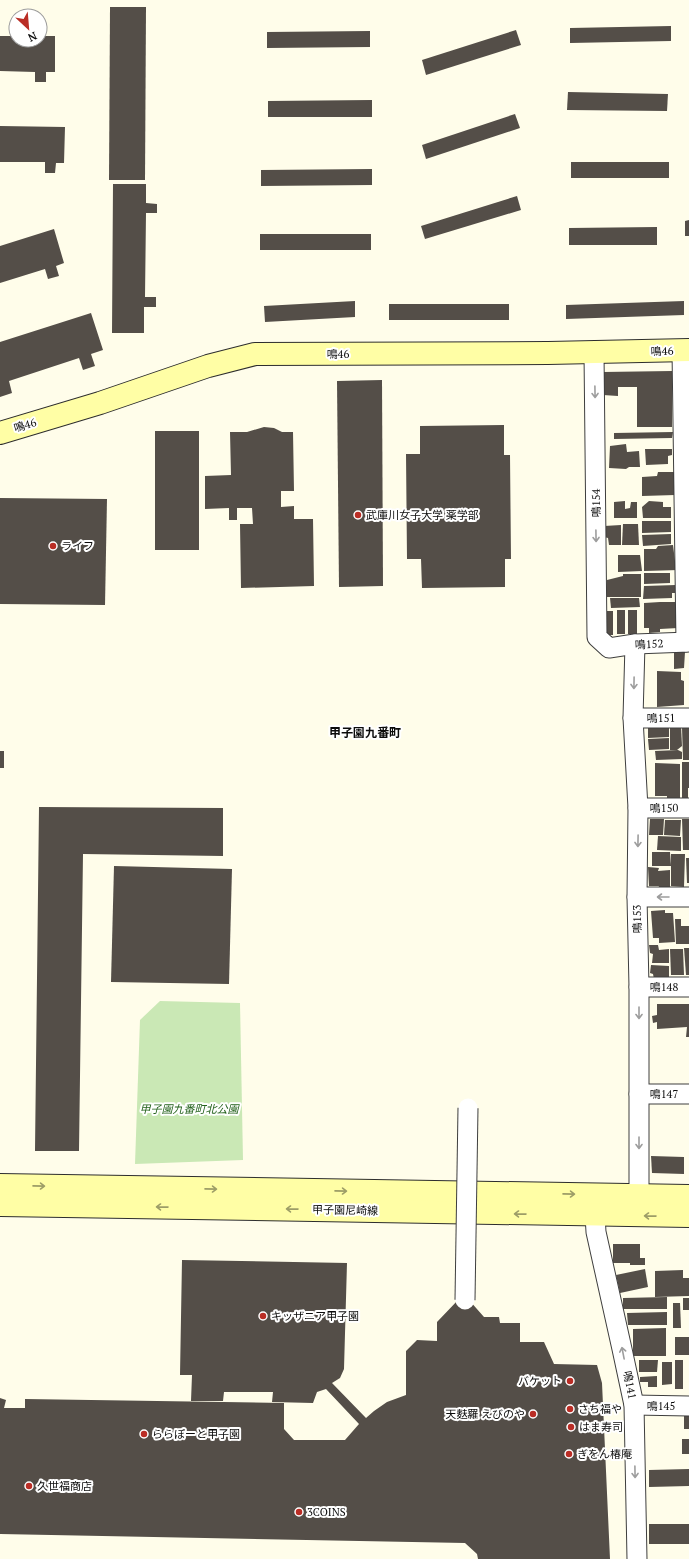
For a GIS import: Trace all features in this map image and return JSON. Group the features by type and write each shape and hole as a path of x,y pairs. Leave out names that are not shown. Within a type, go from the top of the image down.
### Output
{"main road":[{"name":"鳴46","path":"0,433 100,403 208,366 255,354 594,353 686,350"},
{"name":"甲子園尼崎線","path":"0,1185 639,1194 689,1196"},
{"name":"甲子園尼崎線","path":"0,1205 689,1216"}],"street":[{"path":"686,350 688,642"},
{"name":"鳴154","path":"594,353 597,637 609,648"},
{"name":"鳴152","path":"609,648 634,644 688,642"},
{"name":"鳴153","path":"634,644 633,718 638,808 637,897 639,987 639,1194"},
{"name":"鳴151","path":"633,718 689,718"},
{"name":"鳴150","path":"638,808 689,808"},
{"path":"637,897 689,897"},
{"name":"鳴148","path":"639,987 689,987"},
{"name":"鳴147","path":"639,1094 689,1094"},
{"path":"465,1300 468,1108"},
{"name":"鳴141","path":"595,1215 596,1232 634,1405 637,1559"},
{"name":"鳴145","path":"634,1405 689,1406"}],"green space":[{"name":"甲子園九番町北公園","path":"160,1001 240,1003 243,1160 135,1164 140,1020"}],"building":[{"path":"110,7 146,7 145,180 109,180"},
{"path":"671,26 671,41 570,43 570,28"},
{"path":"516,30 521,45 426,75 422,60"},
{"path":"370,31 370,47 267,48 267,32"},
{"path":"0,36 8,36 8,48 48,48 48,36 55,36 55,72 46,72 46,82 35,82 35,72 0,71"},
{"path":"568,92 668,94 667,111 567,110"},
{"path":"372,100 372,117 268,117 268,101"},
{"path":"515,114 520,128 426,159 422,145"},
{"path":"0,126 65,127 64,163 56,163 55,173 45,173 45,162 0,162"},
{"path":"571,162 669,162 669,178 571,178"},
{"path":"372,169 372,185 261,186 261,170"},
{"path":"113,184 146,184 146,203 157,204 157,213 146,213 145,297 156,297 156,307 144,307 144,333 112,333"},
{"path":"517,196 521,210 425,239 421,226"},
{"path":"689,220 689,236 685,236 685,221"},
{"path":"657,227 657,245 569,245 569,228"},
{"path":"54,229 64,263 56,266 59,276 48,279 45,269 0,283 0,246"},
{"path":"260,234 371,234 371,250 260,250"},
{"path":"355,301 355,317 265,322 264,306"},
{"path":"684,301 684,315 566,319 566,305"},
{"path":"389,304 509,304 509,320 389,320"},
{"path":"91,313 103,350 91,354 95,366 83,370 79,358 9,381 12,393 0,397 0,342"},
{"path":"672,371 672,427 637,427 637,387 618,387 618,396 603,395 603,372"},
{"path":"382,380 383,586 339,587 337,381"},
{"path":"504,425 504,455 510,455 511,559 505,559 505,587 422,588 421,559 407,559 406,454 420,454 420,426"},
{"path":"264,427 274,428 282,432 293,432 294,491 281,491 281,507 294,506 294,519 313,519 314,586 241,588 240,524 253,524 252,508 237,508 237,520 229,520 229,508 205,509 205,476 231,475 230,432 247,432"},
{"path":"155,431 199,431 199,550 155,550"},
{"path":"673,432 672,438 614,439 614,433"},
{"path":"626,444 627,452 639,451 640,467 629,467 626,469 609,468 610,446"},
{"path":"645,449 672,449 672,455 668,456 668,464 646,465"},
{"path":"658,472 677,472 675,495 642,496 642,477 657,476"},
{"name":"ライフ","path":"0,498 107,499 105,605 0,604"},
{"path":"625,501 625,509 630,508 631,502 637,502 637,518 614,518 614,502"},
{"path":"649,501 663,502 663,507 671,507 671,518 643,518 642,507"},
{"path":"642,521 671,521 671,532 642,533"},
{"path":"623,524 638,524 639,545 622,545"},
{"path":"621,525 621,545 609,545 608,538 604,537 604,526"},
{"path":"671,534 671,544 643,546 642,535"},
{"path":"673,545 675,561 679,562 679,570 644,571 644,549 656,549 658,546"},
{"path":"618,555 640,555 642,571 618,572"},
{"path":"644,573 670,573 670,583 644,584"},
{"path":"623,574 641,574 641,597 606,597 607,580 623,576"},
{"path":"676,585 677,593 672,593 672,598 643,599 644,586"},
{"path":"610,598 639,598 640,607 611,608"},
{"path":"678,602 678,628 660,629 660,632 649,633 649,628 644,628 644,603"},
{"path":"617,610 625,610 625,634 617,634"},
{"path":"628,610 637,610 637,634 628,634"},
{"path":"605,611 613,611 613,635 609,635 605,631"},
{"path":"674,652 685,652 684,668 674,669"},
{"path":"657,671 681,672 681,680 684,681 684,705 657,707"},
{"path":"669,724 669,737 648,738 648,728 654,725"},
{"path":"670,725 681,725 682,746 677,750 670,750"},
{"path":"682,727 689,727 689,760 683,760"},
{"path":"669,738 669,749 649,750 648,739"},
{"path":"678,750 682,752 682,759 656,760 655,751"},
{"path":"0,751 4,751 4,768 0,768"},
{"path":"682,762 689,762 689,788 688,799 682,801"},
{"path":"655,763 680,764 680,801 667,800 667,796 655,796"},
{"path":"39,807 223,808 223,856 83,854 79,1151 35,1151"},
{"path":"650,819 664,819 663,835 649,835"},
{"path":"682,819 689,819 689,850 683,850"},
{"path":"665,820 681,820 680,836 664,835"},
{"path":"658,836 681,837 681,851 657,850"},
{"path":"652,852 670,852 671,866 652,866"},
{"path":"671,854 685,854 684,887 671,886"},
{"path":"686,858 689,858 689,883 687,883"},
{"path":"114,866 232,869 229,984 111,982"},
{"path":"648,867 659,868 658,871 670,870 670,889 658,889 659,886 649,886"},
{"path":"665,910 665,913 673,913 675,942 659,943 659,938 653,938 651,911"},
{"path":"675,919 681,919 681,926 689,926 689,944 676,944"},
{"path":"649,945 658,945 659,950 669,949 669,963 652,963 653,954 650,953"},
{"path":"684,948 689,948 689,975 686,975"},
{"path":"670,949 683,949 684,975 671,975"},
{"path":"651,965 669,966 669,979 654,979 653,974 650,973"},
{"path":"657,1004 689,1004 689,1037 686,1037 687,1027 657,1029 657,1022 653,1023 652,1016 657,1015"},
{"path":"651,1156 684,1157 684,1174 652,1173"},
{"path":"613,1244 640,1244 640,1258 645,1258 645,1265 613,1263"},
{"name":"ららぽーと甲子園","path":"182,1260 347,1263 344,1369 340,1378 332,1383 366,1418 387,1402 406,1395 406,1351 417,1340 437,1341 437,1322 459,1299 469,1300 484,1317 499,1317 500,1323 520,1323 520,1342 544,1342 554,1364 597,1365 602,1383 610,1559 478,1559 477,1554 465,1543 0,1534 0,1398 6,1400 4,1408 25,1408 25,1399 284,1403 284,1429 294,1440 345,1440 359,1424 326,1389 317,1392 313,1403 272,1402 273,1392 224,1392 223,1401 191,1401 192,1375 180,1375"},
{"path":"645,1269 648,1287 620,1293 616,1275"},
{"path":"683,1270 683,1278 689,1278 689,1296 655,1297 655,1271"},
{"path":"667,1297 667,1309 623,1309 623,1298"},
{"path":"683,1298 689,1298 689,1310 683,1310"},
{"path":"673,1303 680,1303 681,1328 673,1328"},
{"path":"667,1312 667,1325 628,1325 627,1313"},
{"path":"666,1328 666,1356 633,1356 633,1329"},
{"path":"675,1337 689,1337 689,1355 675,1355"},
{"path":"639,1360 658,1360 657,1372 639,1372"},
{"path":"675,1360 683,1360 683,1389 675,1389"},
{"path":"662,1362 672,1362 672,1384 662,1385"},
{"path":"657,1376 657,1387 648,1387 648,1382 640,1382 640,1377"},
{"path":"684,1415 689,1415 689,1429 684,1429"},
{"path":"682,1439 689,1439 689,1454 682,1454"},
{"path":"689,1469 689,1486 649,1487 649,1470"},
{"path":"649,1524 689,1524 689,1544 649,1544"}],"place":[{"name":"武庫川女子大学 薬学部","path":"358,515"},
{"name":"ライフ","path":"53,546"},
{"name":"キッザニア甲子園","path":"263,1316"},
{"name":"バケット","path":"570,1381"},
{"name":"さち福や","path":"570,1409"},
{"name":"天麩羅 えびのや","path":"533,1414"},
{"name":"はま寿司","path":"571,1427"},
{"name":"ららぽーと甲子園","path":"144,1434"},
{"name":"ぎをん椿庵","path":"569,1454"},
{"name":"久世福商店","path":"29,1486"},
{"name":"3COINS","path":"299,1512"}],"district":[{"name":"甲子園九番町","path":"365,732"}]}
